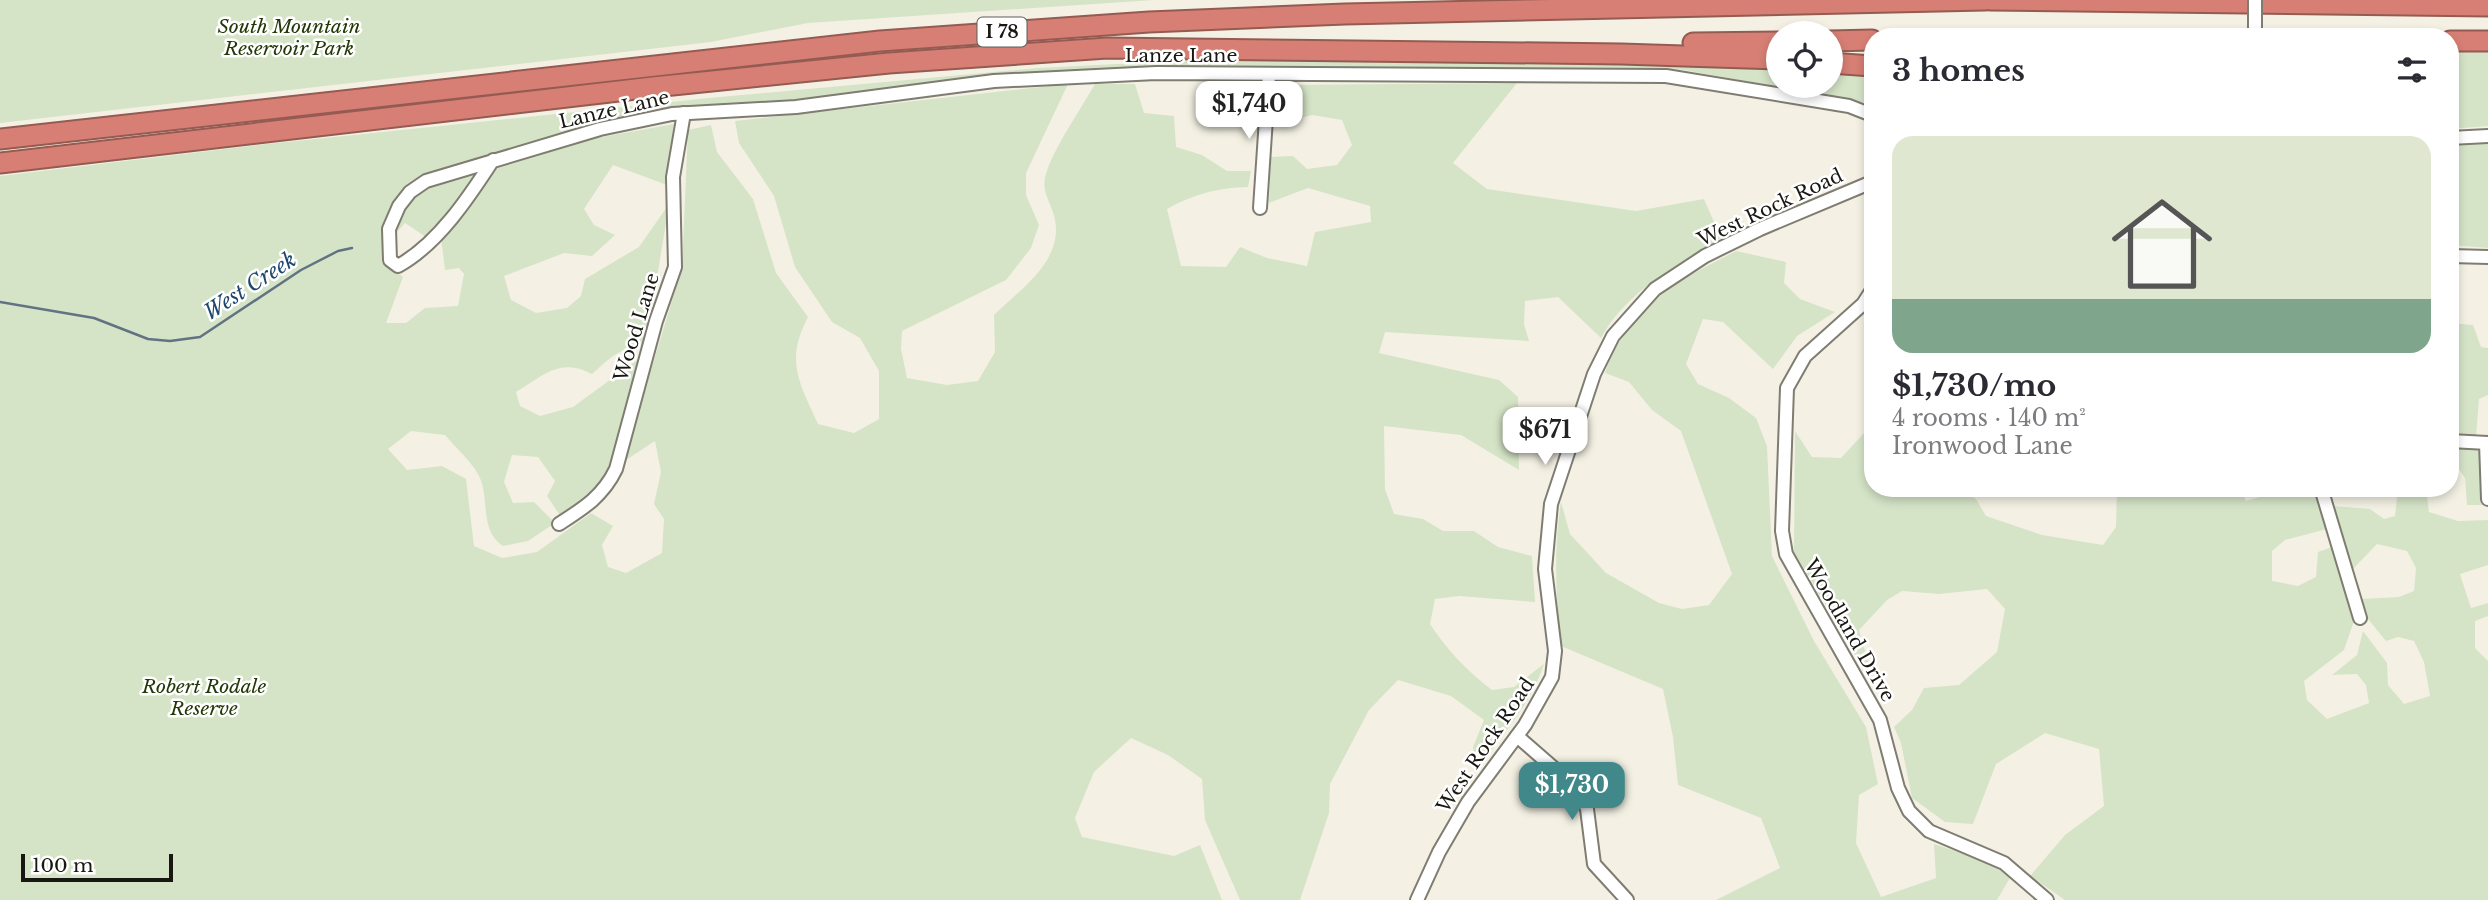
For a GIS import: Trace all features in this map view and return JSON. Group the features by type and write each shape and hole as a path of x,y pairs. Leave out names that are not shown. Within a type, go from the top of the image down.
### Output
{"highway":[{"path":"1345,14 1706,0"},
{"name":"I 78","path":"0,139 880,41 1149,22 1345,14 1987,0 2488,6"},
{"path":"1843,41 1864,40"},
{"name":"I 78","path":"0,163 889,63 1107,48 1303,50 1766,41"},
{"path":"2459,41 2488,41"},
{"path":"1303,50 1766,59"},
{"path":"1843,64 1864,65"}],"street":[{"path":"2255,0 2255,28"},
{"path":"1260,208 1269,74"},
{"name":"Lanze Lane","path":"493,160 450,218 420,251 398,267 393,264 390,260 389,229 399,206 411,191 426,181 493,160 600,128 655,116 684,113 796,107 994,81 1059,77 1269,74 1666,76 1849,106 1864,112"},
{"name":"Wood Lane","path":"559,524 591,504 603,491 616,469 656,321 675,267 673,177 684,113"},
{"path":"2459,137 2488,135"},
{"name":"West Rock Road","path":"1417,900 1438,852 1468,802 1517,736 1547,689 1554,664 1545,569 1551,504 1594,374 1613,336 1655,289 1705,256 1864,184"},
{"path":"2459,256 2488,257"},
{"name":"Woodland Drive","path":"1864,302 1805,356 1787,388 1782,531 1786,554 1880,720 1898,789 1909,811 1929,831 2004,863 2047,900"},
{"path":"2459,441 2487,443 2488,499"},
{"path":"2324,497 2360,618"},
{"path":"1517,736 1580,791 1587,810 1594,864 1627,900"}],"green space":[{"name":"South Mountain Reservoir Park","path":"0,0 1154,0 808,23 711,42 0,123"},
{"path":"2459,51 2488,51 2488,126 2459,128"},
{"name":"Robert Rodale Reserve","path":"1487,59 1766,65 1766,85 1684,70 1647,68 1101,70 683,119 584,137 527,153 522,160 585,140 674,124 667,185 613,165 584,209 594,225 615,235 592,256 564,253 504,276 511,300 536,313 567,308 581,296 585,279 639,247 669,204 646,346 623,350 592,374 571,367 552,370 516,392 520,406 540,416 573,407 644,355 607,477 590,498 561,517 547,496 555,481 538,457 512,455 504,482 513,503 534,502 555,523 528,541 503,546 490,531 478,474 445,435 411,431 388,449 407,470 442,466 466,479 474,546 502,558 537,552 591,513 613,526 602,545 608,567 626,573 662,553 664,519 654,504 661,472 655,441 623,462 682,268 688,130 711,125 717,152 753,199 776,273 808,317 797,346 797,371 818,424 854,433 879,419 879,371 860,338 832,322 795,267 774,196 739,143 735,121 1068,84 1026,173 1026,195 1039,225 1031,248 1006,280 902,331 901,349 907,378 947,385 978,381 995,352 994,315 1046,262 1056,235 1054,214 1044,186 1046,174 1061,141 1095,84 1135,84 1144,113 1174,116 1176,147 1202,155 1227,171 1251,171 1248,187 1206,193 1167,209 1181,266 1226,267 1240,247 1267,258 1307,266 1315,232 1371,222 1370,206 1308,188 1269,203 1271,157 1293,156 1307,169 1337,165 1352,145 1342,120 1312,115 1278,124 1281,85 1517,83 1453,163 1487,189 1636,211 1704,199 1721,238 1654,280 1625,306 1601,338 1558,297 1525,301 1524,324 1529,341 1385,332 1379,353 1499,380 1518,397 1519,470 1461,435 1384,426 1385,489 1394,514 1423,519 1443,531 1474,531 1498,547 1532,556 1535,602 1459,596 1435,599 1430,624 1458,660 1492,690 1514,687 1544,664 1523,707 1476,771 1473,747 1484,720 1451,696 1398,680 1369,710 1330,784 1329,813 1300,900 1240,900 1205,820 1202,779 1168,755 1131,738 1094,772 1075,818 1082,837 1174,856 1200,845 1222,900 0,900 0,176 267,144 709,98 1038,68 1176,61","holes":["478,179 481,192 441,238 445,270 459,268 464,274 458,306 425,308 406,323 386,323 403,277 385,263 383,248 405,223 426,237"]},
{"path":"1843,70 1864,71 1864,103 1839,98 1843,98"},
{"path":"2488,143 2488,248 2459,246 2459,145"},
{"path":"1736,251 1786,262 1784,283 1800,299 1835,312 1797,336 1773,369 1723,322 1703,319 1686,364 1698,384 1729,398 1756,418 1767,446 1772,556 1814,641 1866,727 1878,784 1859,795 1856,843 1881,897 1936,878 1934,844 1990,862 2010,878 1997,900 1716,900 1780,868 1761,818 1678,785 1673,737 1663,689 1561,646 1556,574 1561,502 1570,534 1606,573 1659,603 1682,609 1709,605 1732,574 1681,431 1652,410 1629,382 1605,373 1627,329 1656,298 1692,274"},
{"path":"2459,324 2473,325 2481,347 2488,348 2488,395 2479,399 2476,436 2459,435"},
{"path":"1795,431 1812,457 1841,458 1864,433 1864,497 1973,497 1986,516 2042,535 2103,545 2116,527 2117,497 2244,497 2246,501 2260,497 2318,497 2327,529 2285,540 2272,551 2272,581 2298,586 2316,577 2318,552 2332,547 2355,618 2344,650 2304,681 2307,700 2327,719 2369,703 2366,685 2357,674 2332,675 2357,655 2363,631 2387,663 2388,685 2404,704 2430,696 2424,662 2414,641 2398,637 2386,641 2368,619 2361,599 2399,597 2414,591 2416,568 2407,551 2377,544 2353,569 2332,506 2370,509 2384,519 2395,516 2397,497 2427,497 2429,512 2458,521 2488,520 2488,565 2460,574 2471,608 2488,603 2488,616 2475,621 2475,648 2488,661 2488,900 2065,900 2030,876 2065,835 2104,806 2099,749 2045,733 1996,764 1973,824 1945,822 1912,798 1901,743 1894,727 1912,710 1924,688 1959,685 1997,652 2005,609 1987,589 1939,594 1902,591 1887,600 1859,630 1876,689 1794,552"},
{"path":"2459,448 2482,449 2480,488 2486,505 2467,505 2465,478 2459,469"}],"waterway":[{"name":"West Creek","path":"0,302 94,318 148,339 170,341 200,337 301,270 338,251 352,248"}]}
